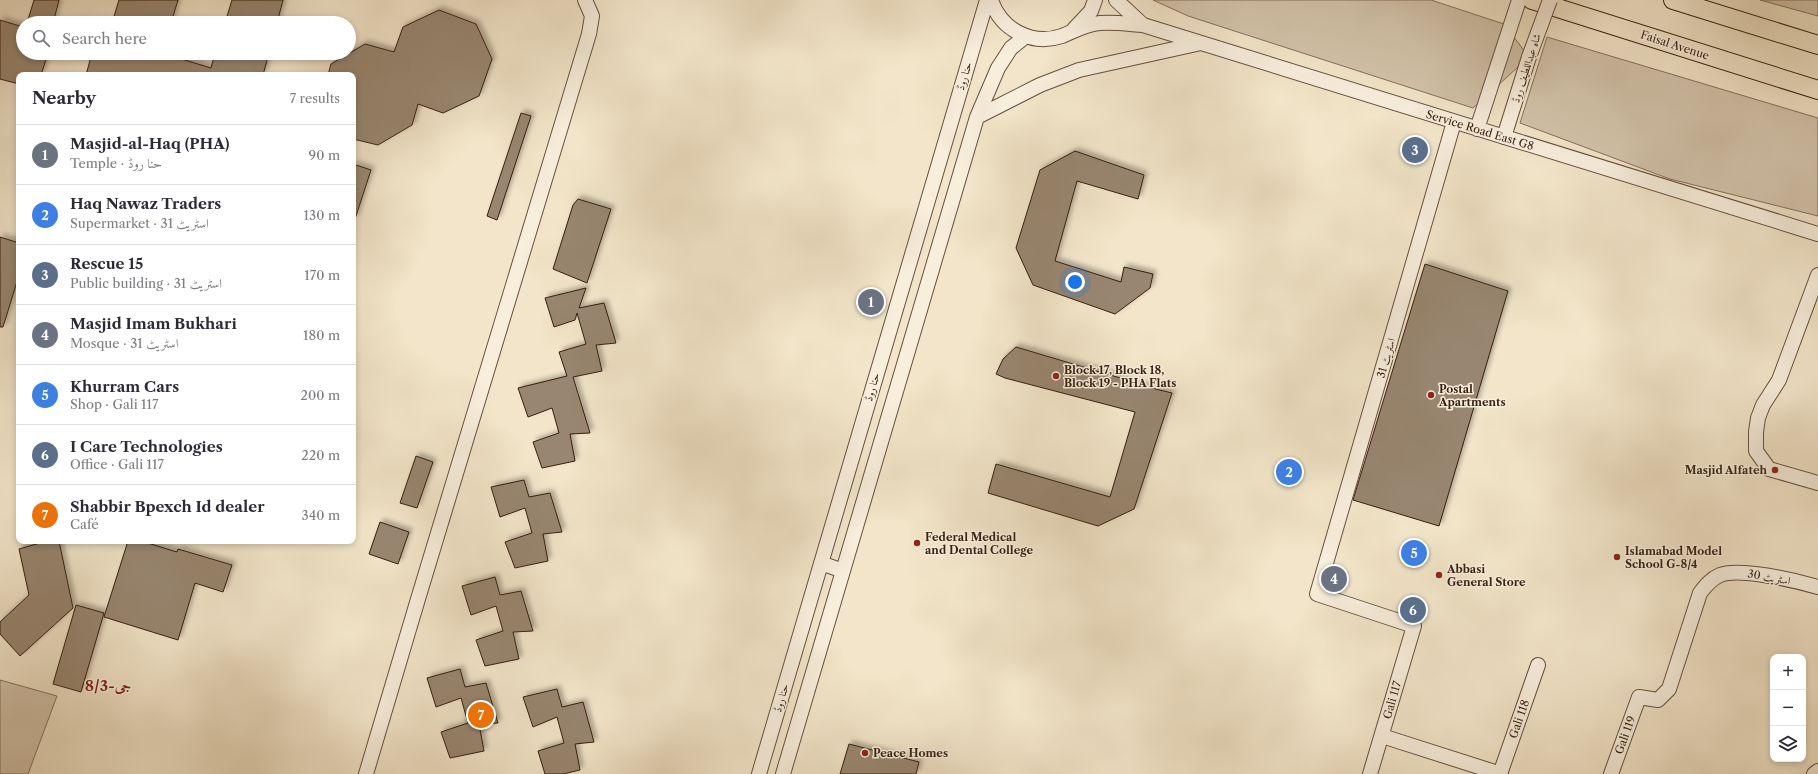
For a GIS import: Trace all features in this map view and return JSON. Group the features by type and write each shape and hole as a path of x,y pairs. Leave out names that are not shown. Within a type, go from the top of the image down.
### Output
{"main road":[{"name":"Faisal Avenue","path":"1532,0 1818,90"},
{"path":"1673,0 1818,45"}],"street":[{"path":"366,774 589,34 592,16 584,0"},
{"name":"حنا روڈ","path":"759,774 987,0"},
{"path":"991,0 1001,19 1008,26 1026,36 1038,39 1051,38 1099,23 1143,25"},
{"path":"1074,30 1091,11 1095,0"},
{"path":"1116,0 1143,25"},
{"path":"1477,129 1519,0"},
{"name":"شاہ عبداللطیف روڈ","path":"1504,137 1550,0"},
{"name":"Service Road East G8","path":"1143,25 1818,234"},
{"path":"783,774 977,118 998,68 1011,48 1026,36"},
{"path":"977,118 1040,85 1079,70 1201,43"},
{"name":"اسٹریٹ 31","path":"1414,626 1317,594 1454,122"},
{"path":"1818,275 1779,380 1763,405 1758,418 1756,451 1769,469 1818,483"},
{"path":"821,563 843,570"},
{"name":"اسٹریٹ 30","path":"1639,697 1658,700 1669,689 1700,593 1708,583 1720,575 1728,572 1742,572 1818,587"},
{"name":"Gali 117","path":"1370,774 1414,626"},
{"name":"Gali 118","path":"1501,774 1538,665"},
{"name":"Gali 119","path":"1611,774 1639,697"},
{"path":"1382,736 1501,774"},
{"path":"1814,774 1818,771"}],"shaded area":[{"path":"1153,0 1431,0 1504,24 1529,57 1473,108 1188,16"},
{"path":"1760,0 1818,0 1818,16"},
{"path":"1547,37 1818,118 1818,216 1670,179 1520,123"},
{"path":"0,680 57,696 28,774 0,774"}],"building":[{"path":"34,0 59,0 55,16 29,16"},
{"path":"119,0 178,0 173,16 114,16"},
{"path":"232,0 283,0 279,16 227,16"},
{"path":"439,10 476,24 492,59 479,96 443,113 418,104 412,125 378,145 356,140 356,72 329,72 331,64 338,60 356,60 356,49 365,44 394,52 403,27"},
{"path":"0,20 16,25 16,60 46,60 42,72 16,72 16,83 0,79"},
{"path":"90,60 185,60 211,68 213,60 267,60 264,72 87,72"},
{"path":"521,113 531,116 497,220 487,216"},
{"path":"1075,151 1144,175 1138,199 1077,181 1055,261 1121,282 1124,267 1153,274 1150,288 1115,314 1033,285 1016,248 1040,170"},
{"path":"356,165 371,170 356,216"},
{"path":"578,199 611,209 587,283 553,269 573,205"},
{"path":"0,237 16,242 16,285 3,327 0,327"},
{"name":"Postal Apartments","path":"1425,264 1508,291 1439,526 1353,500"},
{"path":"586,288 579,308 604,303 616,343 596,345 602,371 573,377 590,433 570,434 575,461 542,468 533,442 559,433 552,408 528,417 518,388 567,376 559,352 586,344 577,313 575,320 554,327 545,298"},
{"path":"1016,347 1127,380 1127,382 1172,393 1134,509 1098,526 988,493 996,464 1110,497 1135,412 1005,378 996,374 1003,359"},
{"path":"416,456 433,462 417,508 400,503"},
{"path":"524,480 529,497 550,493 562,532 543,534 548,561 515,568 505,542 532,533 525,508 500,517 491,487"},
{"path":"380,522 409,532 398,564 369,554"},
{"path":"36,544 60,544 73,608 20,656 0,634 0,622 29,595 19,549"},
{"path":"127,544 151,544 177,552 178,549 232,565 223,592 195,583 178,640 104,617"},
{"path":"495,577 500,595 521,591 533,631 513,632 519,659 485,666 476,640 503,631 496,606 471,615 462,586"},
{"path":"76,605 104,613 81,692 53,684"},
{"path":"460,669 465,687 486,683 498,723 479,724 484,751 450,758 441,732 468,723 461,698 436,707 427,678"},
{"path":"557,689 562,707 583,702 594,742 575,744 580,770 563,774 545,774 538,751 564,743 557,717 533,727 523,697"},
{"name":"Peace Homes","path":"849,744 919,762 916,774 840,774"}],"place":[{"name":"Rescue 15","path":"1415,150"},
{"name":"Masjid-al-Haq (PHA)","path":"871,302"},
{"name":"Block 17, Block 18, Block 19 - PHA Flats","path":"1056,376"},
{"name":"Postal Apartments","path":"1431,395"},
{"name":"Masjid Alfateh","path":"1775,470"},
{"name":"Haq Nawaz Traders","path":"1289,472"},
{"name":"Federal Medical and Dental College","path":"917,543"},
{"name":"Khurram Cars","path":"1414,553"},
{"name":"Islamabad Model School G-8/4","path":"1617,557"},
{"name":"Abbasi General Store","path":"1439,575"},
{"name":"Masjid Imam Bukhari","path":"1334,579"},
{"name":"I Care Technologies","path":"1413,610"},
{"name":"Shabbir Bpexch Id dealer","path":"481,715"},
{"name":"Peace Homes","path":"865,753"}],"district":[{"name":"جی-8/3","path":"108,685"}]}
